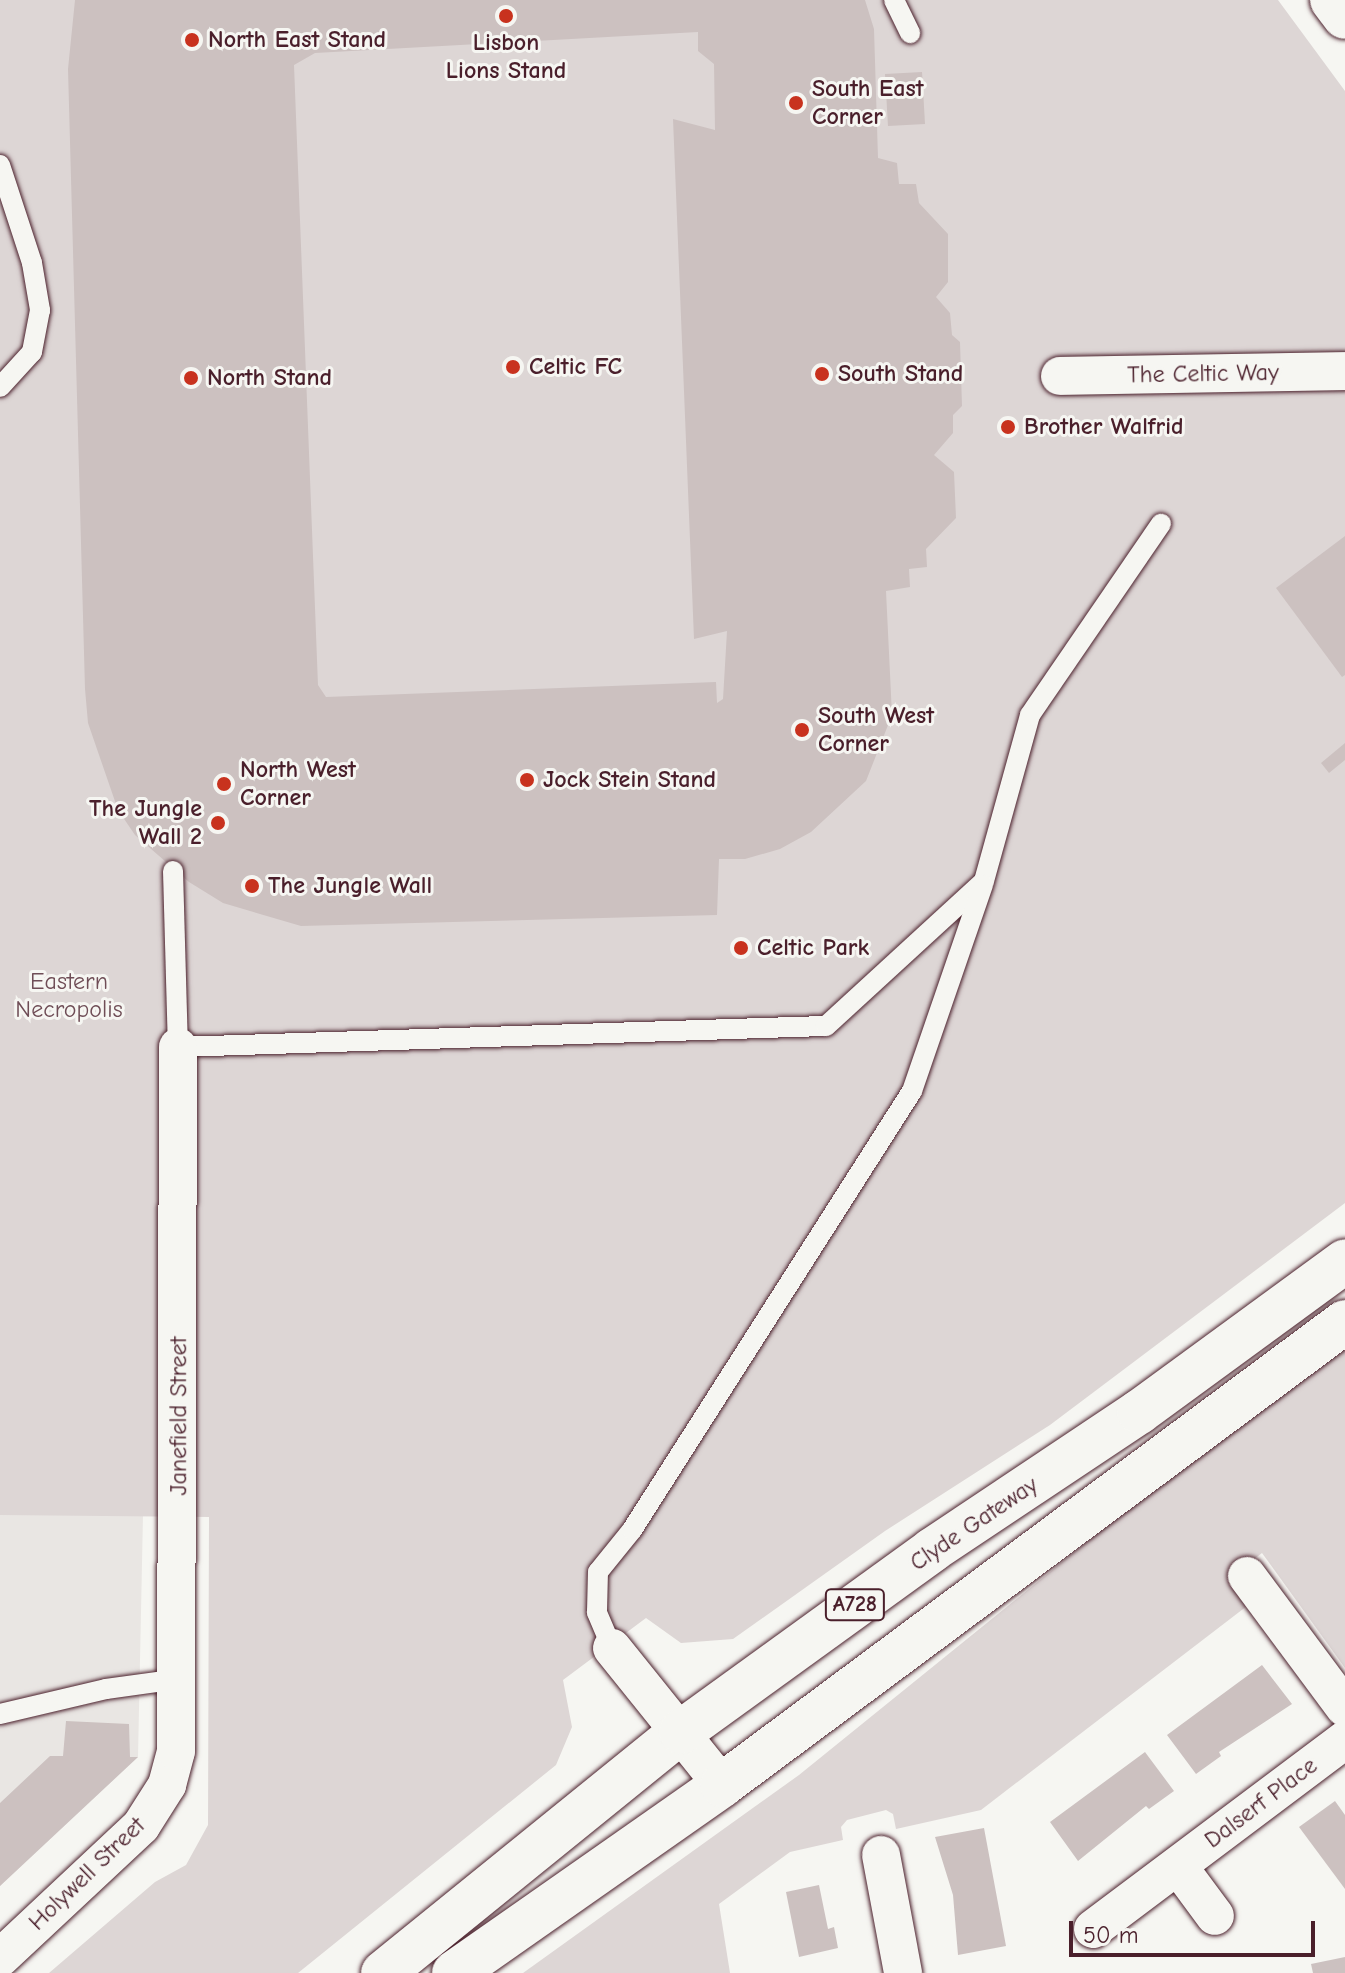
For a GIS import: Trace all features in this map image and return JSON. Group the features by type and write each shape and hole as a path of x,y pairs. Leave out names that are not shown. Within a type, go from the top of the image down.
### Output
{"main road":[{"path":"1332,0 1345,17"},
{"name":"Clyde Gateway","path":"383,1973 681,1732 932,1550 1139,1412 1345,1261"},
{"name":"A728","path":"454,1973 722,1785 1345,1322"}],"street":[{"name":"The Celtic Way","path":"1060,376 1345,371"},
{"name":"Janefield Street","path":"167,1785 176,1751 179,1679 178,1047"},
{"path":"1247,1576 1345,1708"},
{"path":"612,1648 722,1785"},
{"name":"Dalserf Place","path":"1093,1929 1345,1740"},
{"name":"Holywell Street","path":"0,1958 127,1841 167,1785"},
{"path":"881,1855 903,1973"},
{"path":"1178,1866 1215,1916"}],"lane":[{"path":"894,0 910,33"},
{"path":"0,165 32,263 40,310 32,352 0,387"},
{"path":"612,1648 597,1612 598,1572 632,1530 912,1091 984,881 1030,715 1161,524"},
{"path":"173,871 178,1047 826,1026 984,881"},
{"path":"0,1714 106,1689 179,1679"}],"shaded area":[{"path":"0,1515 143,1515 138,1757 0,1886"}],"green space":[{"name":"Celtic Park","path":"0,0 1278,0 1345,91 1345,1203 1050,1425 885,1531 733,1639 681,1643 646,1618 563,1680 572,1727 556,1765 298,1973 49,1973 155,1882 186,1865 208,1825 209,1517 0,1515"},
{"path":"1345,1347 1345,1668 1262,1553 1227,1580 1247,1606 981,1810 896,1829 893,1814 886,1810 847,1820 841,1827 843,1840 790,1852 719,1904 730,1973 523,1973 799,1775 1150,1491"}],"building":[{"path":"75,0 865,0 874,29 878,158 897,163 899,184 916,184 919,203 948,234 948,282 936,297 950,313 952,335 960,342 962,406 953,415 953,433 934,455 954,472 956,518 926,549 927,567 909,569 910,587 886,591 892,715 866,781 811,832 780,849 745,859 719,859 717,915 301,926 223,903 189,882 135,835 118,810 88,723 85,689 68,69","holes":["698,32 698,51 714,64 715,130 673,119 694,639 727,631 723,699 717,703 716,682 326,697 318,685 294,65 315,53"]},
{"path":"922,72 925,124 888,126 885,74"},
{"path":"1345,536 1345,675 1342,677 1276,588"},
{"path":"1345,743 1345,760 1329,773 1321,763"},
{"path":"1262,1665 1292,1704 1219,1752 1221,1756 1196,1774 1167,1735"},
{"path":"66,1721 129,1724 130,1757 138,1757 0,1886 0,1803 50,1756 63,1756"},
{"path":"1145,1752 1174,1791 1149,1809 1146,1806 1078,1861 1050,1822"},
{"path":"1335,1801 1345,1815 1345,1889 1299,1827"},
{"path":"984,1828 1006,1946 958,1955 953,1895 935,1837"},
{"path":"819,1885 828,1929 834,1927 838,1948 799,1957 786,1892"},
{"path":"1345,1957 1345,1973 1313,1973 1311,1964"}],"place":[{"name":"Lisbon Lions Stand","path":"506,16"},
{"name":"North East Stand","path":"192,40"},
{"name":"South East Corner","path":"796,103"},
{"name":"Celtic FC","path":"513,367"},
{"name":"South Stand","path":"822,374"},
{"name":"North Stand","path":"191,378"},
{"name":"Brother Walfrid","path":"1008,427"},
{"name":"South West Corner","path":"802,730"},
{"name":"Jock Stein Stand","path":"527,780"},
{"name":"North West Corner","path":"224,784"},
{"name":"The Jungle Wall 2","path":"218,823"},
{"name":"The Jungle Wall","path":"252,886"},
{"name":"Celtic Park","path":"741,948"}],"park label":[{"name":"Eastern Necropolis","path":"69,996"}]}
